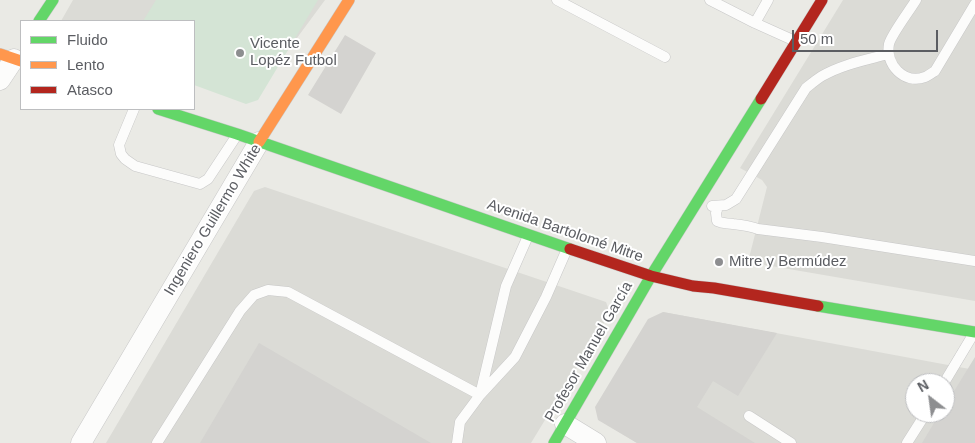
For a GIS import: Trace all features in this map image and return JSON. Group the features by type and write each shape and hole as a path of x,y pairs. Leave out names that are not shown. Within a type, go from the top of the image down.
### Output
{"main road":[{"path":"41,20 53,0"},
{"name":"Ingeniero Guillermo White","path":"259,142 349,0"},
{"name":"Profesor Manuel García","path":"554,443 651,276 822,0"},
{"name":"Avenida Bartolomé Mitre","path":"161,110 237,134 651,276 692,286 714,288 975,332"}],"street":[{"path":"0,80 14,56"},
{"name":"Ingeniero Guillermo White","path":"81,443 259,142"},
{"path":"565,424 596,443"}],"lane":[{"path":"556,0 665,56"},
{"path":"710,0 796,41"},
{"path":"755,23 768,0"},
{"path":"916,0 890,42 888,54 892,66 903,75 916,79 925,77 935,71 975,4"},
{"path":"695,205 726,205 736,199 806,88 820,77 854,62 888,54"},
{"path":"134,110 120,145 121,154 125,159 135,166 200,184 208,179 237,134"},
{"path":"718,206 716,213 717,221 723,224 730,223 758,229 975,261"},
{"path":"480,395 506,286 528,235"},
{"path":"457,443 460,422 480,395 515,357 546,297 568,248"},
{"path":"157,443 240,311 254,296 268,290 288,292 480,395"},
{"path":"950,373 975,332"},
{"path":"749,416 791,443"},
{"path":"907,443 920,423"}],"shaded area":[{"name":"Vicente Lopéz Futbol","path":"73,0 325,0 252,99 195,20 62,20"},
{"path":"843,0 975,0 975,301 748,262 767,187 762,180 740,168"},
{"path":"265,187 606,302 610,313 531,443 106,443 254,191"},
{"path":"663,312 975,370 975,443 637,443 599,420"}],"green space":[{"name":"Vicente Lopéz Futbol","path":"156,0 318,0 258,100 246,104 195,85 195,20 144,20"}],"building":[{"path":"345,35 376,53 341,114 308,95"},
{"path":"663,312 777,333 738,396 713,381 697,407 755,443 637,443 598,420 595,407 648,319"},
{"path":"259,343 431,443 200,443"},
{"path":"975,357 975,443 922,443 934,423 955,423 955,390"}],"traffic: fast":[{"path":"40,20 53,0"},
{"path":"554,443 651,276 761,99"},
{"path":"161,110 237,134 570,249"},
{"path":"818,306 975,332"}],"traffic: slow":[{"path":"259,142 349,0"},
{"path":"0,54 20,61"}],"traffic: jam":[{"path":"761,99 822,0"},
{"path":"570,249 651,276 693,286 818,306"}],"place":[{"name":"Vicente Lopéz Futbol","path":"240,53"},
{"name":"Mitre y Bermúdez","path":"719,262"}]}
